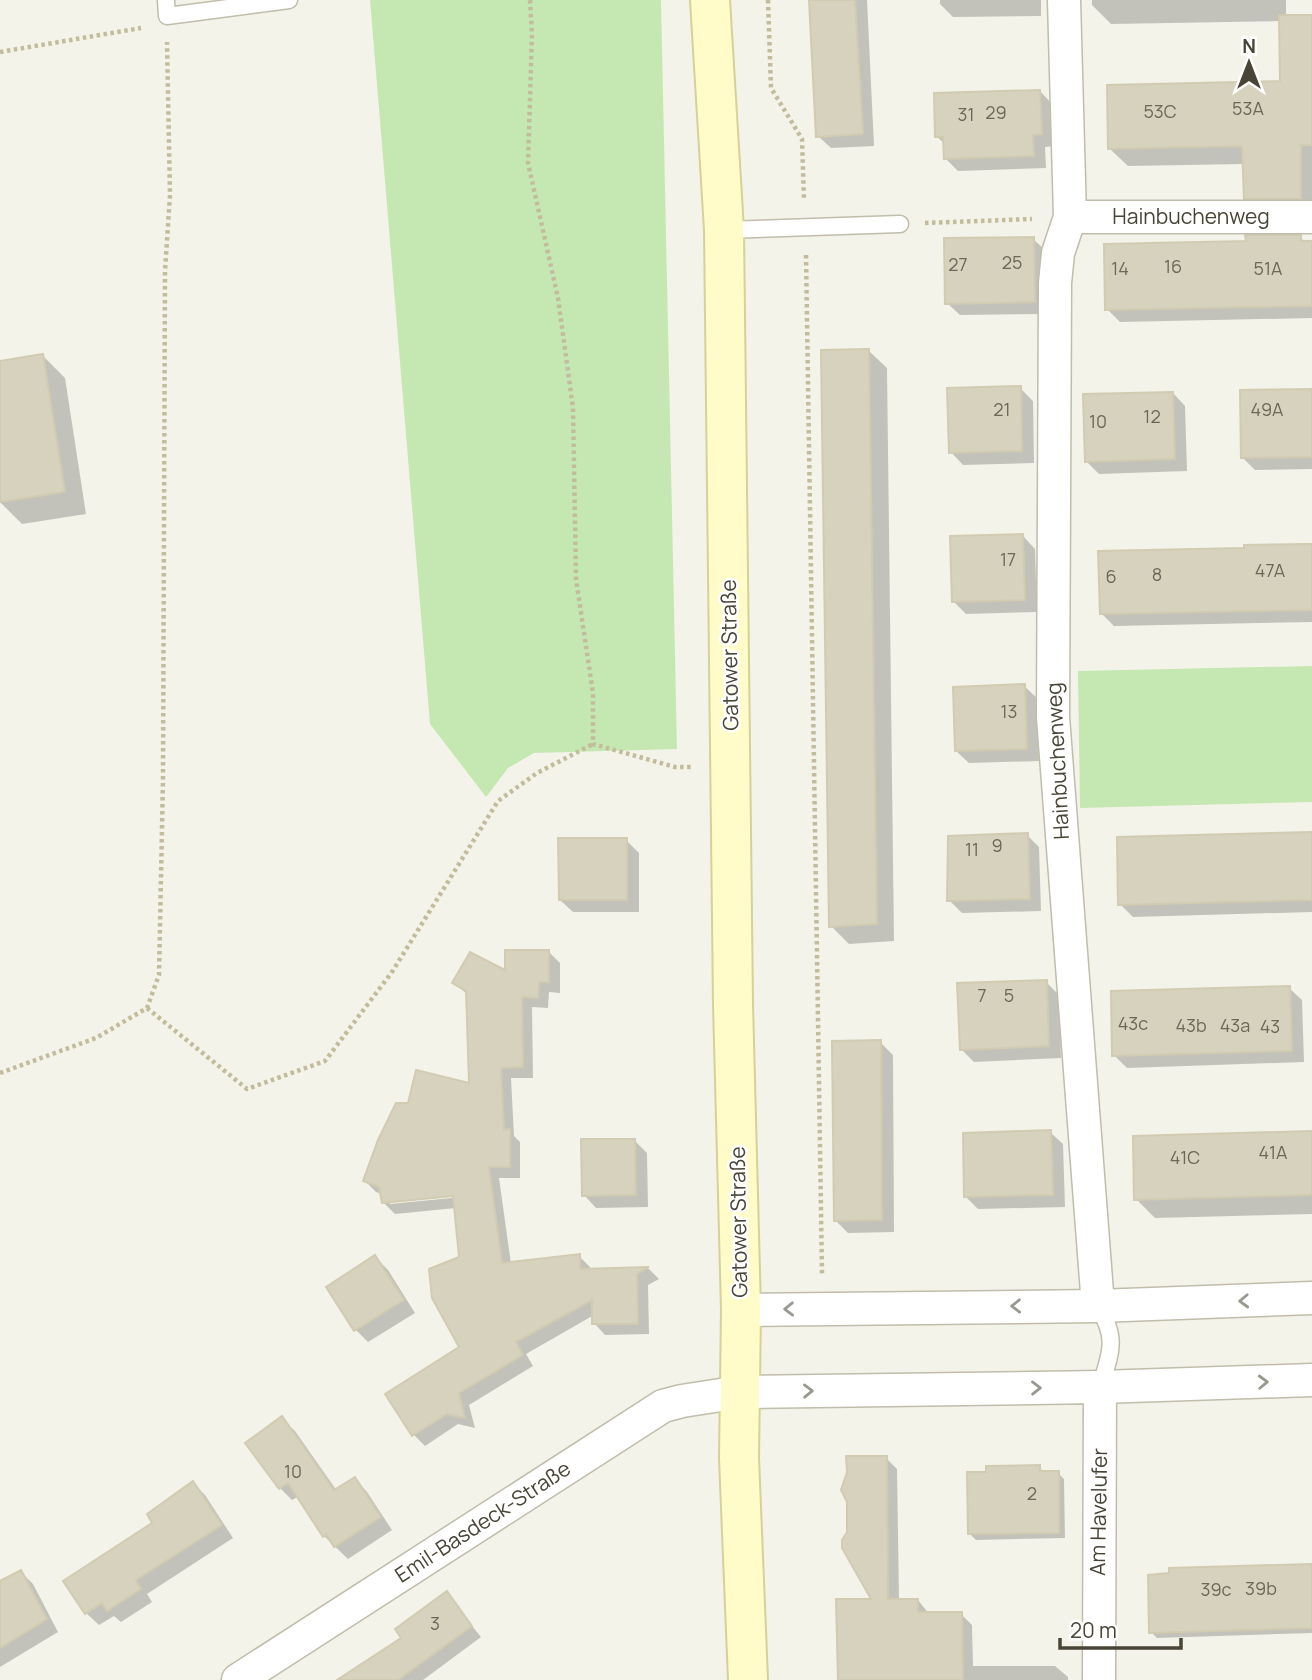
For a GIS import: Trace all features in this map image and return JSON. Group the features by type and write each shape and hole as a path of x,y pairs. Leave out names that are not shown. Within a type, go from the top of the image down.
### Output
{"main road":[{"name":"Gatower Straße","path":"710,0 724,230 733,1004 741,1310 740,1458 748,1680"}],"street":[{"name":"Hainbuchenweg","path":"1064,0 1070,217 1058,253 1055,284 1053,717 1098,1306"},
{"name":"Hainbuchenweg","path":"1070,217 1312,217"},
{"name":"Gatower Straße","path":"741,1310 1098,1306 1312,1298"},
{"path":"740,1392 1100,1387 1312,1380"},
{"name":"Am Havelufer","path":"1099,1680 1100,1387"},
{"name":"Emil-Basdeck-Straße","path":"238,1680 663,1406 740,1392"}],"lane":[{"path":"166,8 289,0"},
{"path":"724,230 900,224"},
{"path":"1098,1306 1108,1323 1112,1352 1100,1387"}],"path":[{"path":"530,0 532,34 528,163 558,298 573,408 576,579 593,693 593,744"},
{"path":"768,0 771,88 802,139 806,229 824,1272 799,1309"},
{"path":"0,52 147,27 166,8"},
{"path":"0,1073 96,1038 147,1009 159,975 164,271 170,195 166,8"},
{"path":"900,224 1070,217"},
{"path":"147,1009 247,1088 325,1061 392,972 498,801 537,773 593,744 675,767 731,767"}],"green space":[{"path":"370,0 661,0 677,749 534,753 508,768 486,797 430,724"},
{"path":"1312,666 1312,802 1080,808 1078,671"}],"building":[{"path":"809,0 855,0 863,134 816,137"},
{"path":"1279,15 1312,15 1312,145 1301,145 1301,199 1244,199 1242,146 1108,149 1107,85 1280,81"},
{"path":"1040,90 1042,134 1033,135 1034,156 944,159 943,137 935,137 934,93"},
{"path":"1245,235 1301,235 1301,241 1312,241 1312,306 1105,310 1104,244 1246,241"},
{"path":"1034,237 1035,302 945,304 944,238"},
{"path":"869,349 877,924 829,927 821,350"},
{"path":"43,354 65,492 0,502 0,361"},
{"path":"1021,386 1022,451 949,453 947,388"},
{"path":"1312,389 1312,457 1241,458 1240,390"},
{"path":"1173,392 1175,459 1085,462 1083,394"},
{"path":"1023,534 1025,600 952,602 950,536"},
{"path":"1312,544 1312,610 1100,614 1098,551"},
{"path":"1025,684 1027,749 955,751 953,687"},
{"path":"1312,832 1312,900 1118,905 1117,837"},
{"path":"1028,833 1030,899 947,901 948,836"},
{"path":"558,838 627,838 627,900 559,900"},
{"path":"505,950 549,950 549,982 539,982 538,998 522,997 523,1067 501,1068 504,1130 510,1129 510,1167 489,1167 502,1263 580,1254 580,1269 649,1267 637,1274 638,1324 592,1324 592,1300 516,1342 523,1355 459,1393 465,1418 447,1414 412,1436 385,1394 459,1347 432,1298 429,1269 459,1257 453,1196 382,1203 379,1187 363,1181 378,1140 396,1103 408,1103 416,1070 469,1083 466,991 452,983 470,952 505,970"},
{"path":"1047,980 1049,1046 960,1050 957,983"},
{"path":"1290,986 1292,1051 1112,1056 1111,991"},
{"path":"881,1040 882,1220 834,1221 832,1041"},
{"path":"1051,1130 1053,1195 964,1197 963,1133"},
{"path":"1312,1131 1312,1195 1134,1200 1133,1136"},
{"path":"581,1139 635,1139 636,1195 582,1196"},
{"path":"375,1255 404,1300 354,1331 326,1287"},
{"path":"282,1416 334,1490 355,1477 381,1517 334,1547 326,1534 323,1537 288,1483 279,1489 245,1443"},
{"path":"846,1456 887,1456 888,1599 918,1599 918,1612 962,1612 963,1680 838,1680 836,1599 871,1599 842,1548 842,1540 847,1532 847,1502 841,1490 847,1472"},
{"path":"1040,1465 1040,1471 1059,1471 1059,1533 968,1534 967,1472 986,1472 986,1466"},
{"path":"193,1481 222,1525 136,1580 141,1589 107,1611 102,1603 85,1614 63,1581 152,1523 147,1514"},
{"path":"1312,1564 1312,1628 1149,1633 1148,1575 1169,1573 1169,1568"},
{"path":"21,1570 47,1619 0,1648 0,1581"},
{"path":"447,1591 472,1626 398,1680 337,1680 401,1638 395,1629"}]}
